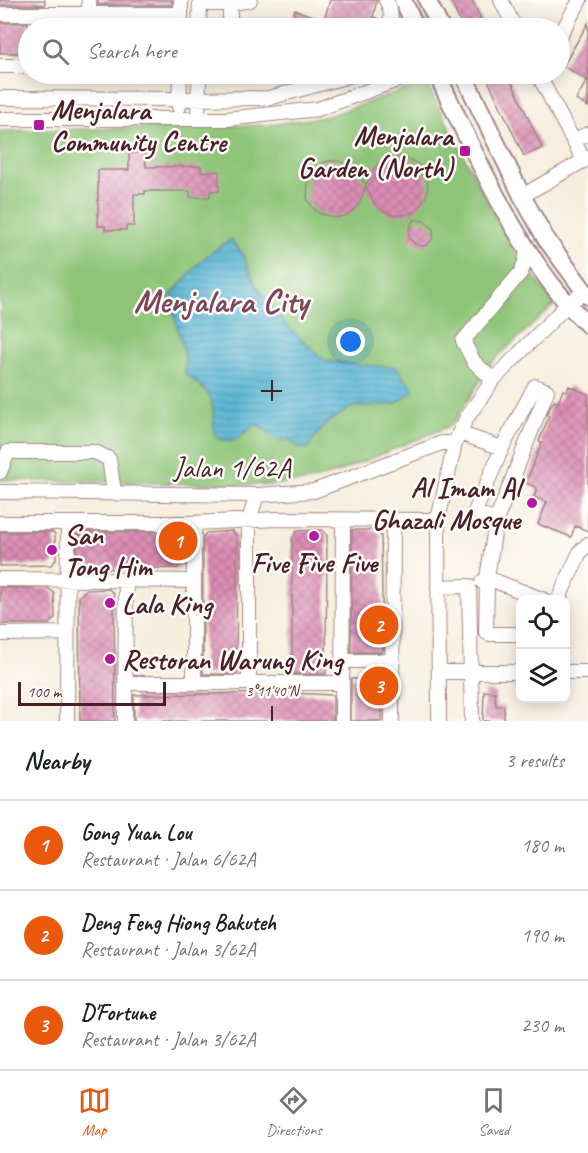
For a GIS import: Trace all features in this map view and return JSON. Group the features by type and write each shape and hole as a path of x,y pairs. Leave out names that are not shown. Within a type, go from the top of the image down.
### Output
{"main road":[{"path":"403,0 411,18"},
{"path":"427,0 436,18"},
{"path":"442,84 527,249 567,305 588,325"},
{"path":"468,84 522,196 546,239 586,294"}],"street":[{"path":"199,18 200,2 250,0"},
{"path":"386,0 390,18"},
{"path":"501,0 510,18"},
{"path":"570,18 580,0"},
{"path":"230,2 230,18"},
{"path":"0,14 89,7 181,7"},
{"path":"0,66 18,66"},
{"path":"180,84 180,119"},
{"path":"198,84 198,119"},
{"path":"0,98 269,98 320,84"},
{"path":"0,119 227,119 318,109 387,84"},
{"path":"522,196 586,160 543,84"},
{"path":"574,140 588,134"},
{"path":"493,380 474,362 463,340 521,272 527,249"},
{"path":"439,721 438,520 457,438 474,406 493,380 567,305 586,294"},
{"path":"496,520 475,512 502,448 535,386 547,391 496,520 487,578 486,632 516,634"},
{"path":"510,433 528,441"},
{"path":"457,438 502,448"},
{"name":"Jalan 1/62A","path":"0,492 257,495 314,491 457,438"},
{"path":"0,472 9,452 95,452 109,459 114,492"},
{"path":"249,683 249,520 257,495"},
{"path":"342,721 343,520"},
{"path":"392,721 393,520"},
{"path":"0,523 438,520"},
{"path":"67,721 68,523"},
{"path":"194,523 194,683"},
{"path":"560,595 579,552 588,544"},
{"path":"438,587 469,586 481,583 487,578"},
{"path":"487,578 531,595"},
{"path":"0,579 194,580"},
{"path":"125,721 126,580"},
{"path":"469,586 472,721"},
{"path":"0,634 67,633"},
{"path":"342,661 393,662"},
{"path":"439,672 516,672"},
{"path":"570,672 588,672"},
{"path":"125,683 342,683"}],"green space":[{"path":"420,84 427,84 503,232 554,305 493,361 452,425 336,473 310,481 268,485 0,480 0,131 268,125 328,116"}],"water":[{"path":"231,239 243,255 257,287 285,324 324,360 396,367 414,390 396,404 352,407 328,422 308,449 297,447 288,439 280,441 257,424 233,441 219,439 214,434 214,413 207,393 185,374 184,354 171,295 203,259"}],"building":[{"path":"0,0 45,0 45,5 0,5"},
{"path":"98,0 172,0 172,5 98,5"},
{"path":"330,0 377,0 373,17 376,18 325,18"},
{"path":"450,0 472,0 480,18 458,18"},
{"path":"295,10 318,18 292,18"},
{"path":"0,23 18,23 18,53 0,53"},
{"path":"588,23 588,107 576,100 587,80 570,70 570,54"},
{"path":"490,84 513,84 542,148 524,156"},
{"path":"129,153 145,153 146,167 201,166 201,172 219,171 219,191 210,191 210,197 190,197 190,191 145,191 145,194 134,194 134,226 126,226 126,230 105,230 105,226 98,226 98,170 129,170"},
{"path":"400,156 417,163 427,178 428,189 425,198 411,213 391,215 381,210 374,203 366,186 359,204 353,211 336,218 319,213 307,198 308,179 313,171 328,161 338,161 355,169 366,185 375,167 382,161"},
{"path":"413,220 425,221 433,229 433,238 427,245 415,244 409,238"},
{"path":"569,386 588,394 588,531 575,526 571,537 538,524 547,502 534,497 537,488 526,483 542,442 539,441 551,405 554,401 558,403 563,390 567,391"},
{"path":"322,530 327,535 326,674 292,674 292,539 297,531"},
{"path":"352,530 376,530 381,536 383,650 381,652 351,652"},
{"path":"232,531 237,537 236,674 203,674 203,538 206,533"},
{"path":"0,532 52,532 55,534 56,560 51,565 0,566"},
{"path":"82,532 175,532 182,538 183,563 177,568 83,569 77,564 77,538"},
{"path":"0,588 48,588 54,593 55,618 49,624 0,624"},
{"path":"109,589 114,594 115,721 80,721 79,597 86,590"},
{"path":"376,678 381,684 382,721 351,721 351,679"},
{"path":"484,691 495,692 496,706 504,706 504,721 483,721"},
{"path":"290,693 333,695 333,721 134,721 134,695"}],"place":[{"name":"Menjalara Community Centre","path":"39,125"},
{"name":"Menjalara Garden (North)","path":"465,151"},
{"name":"Al Imam Al Ghazali Mosque","path":"532,503"},
{"name":"Five Five Five","path":"314,536"},
{"name":"Gong Yuan Lou","path":"178,541"},
{"name":"San Tong Him","path":"52,550"},
{"name":"Lala King","path":"110,603"},
{"name":"Deng Feng Hiong Bakuteh","path":"379,625"},
{"name":"Restoran Warung King","path":"110,659"},
{"name":"D'Fortune","path":"379,686"}],"district":[{"name":"Menjalara City","path":"221,300"}]}
